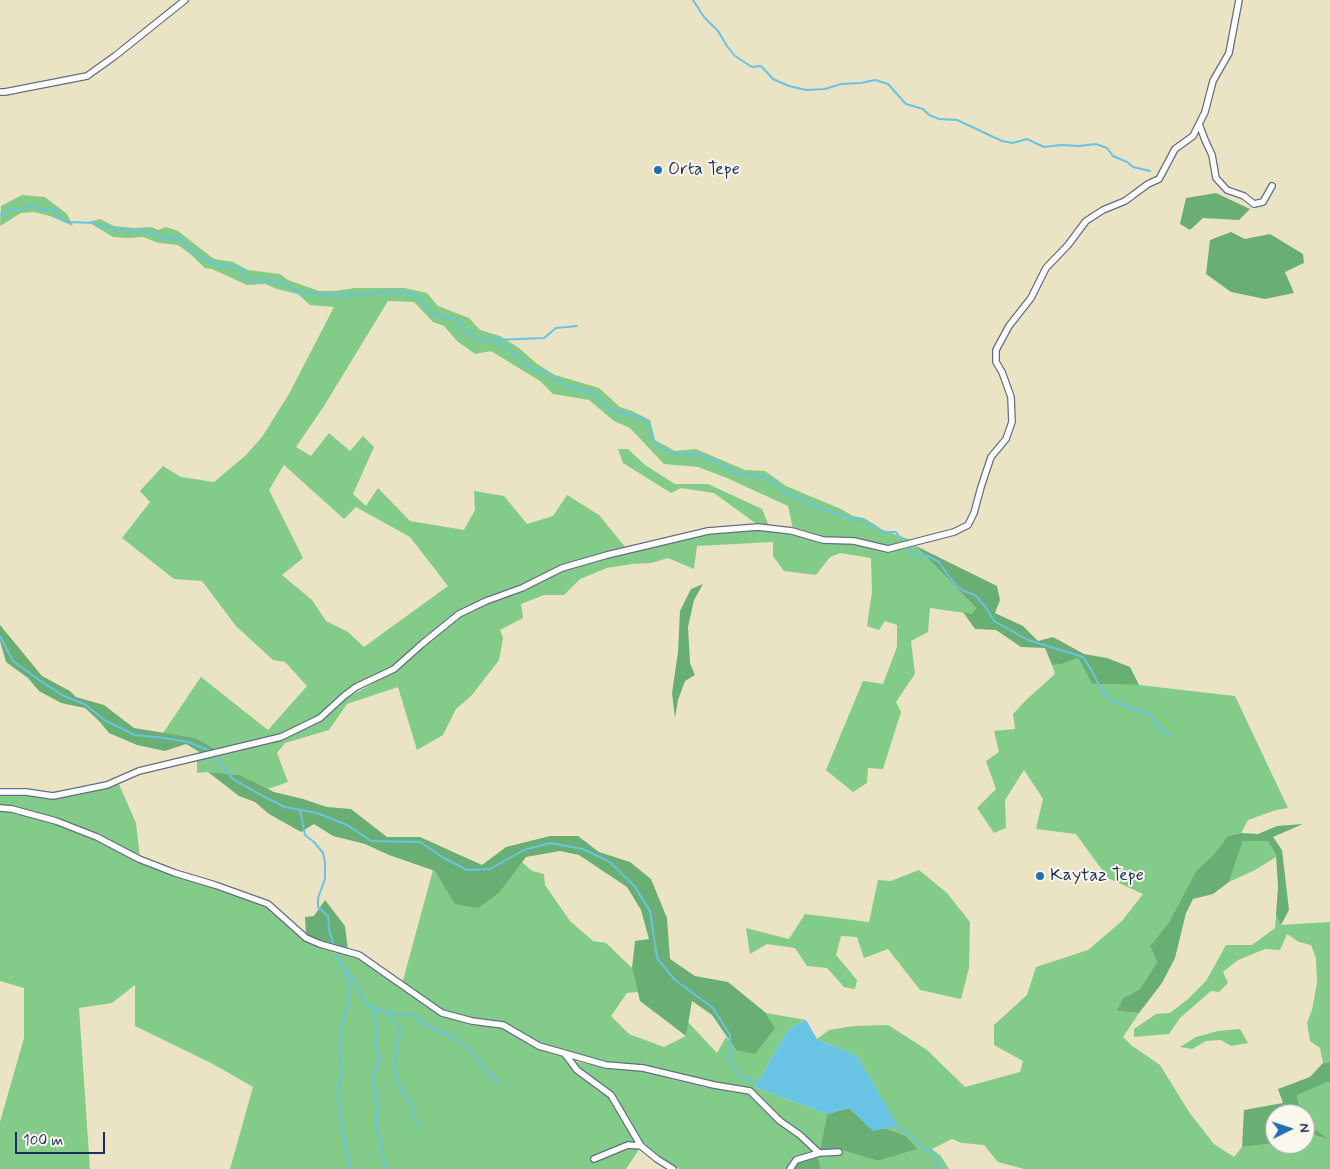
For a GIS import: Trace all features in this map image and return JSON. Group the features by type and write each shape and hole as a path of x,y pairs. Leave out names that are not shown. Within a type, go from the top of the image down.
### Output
{"street":[{"path":"0,92 87,76 185,0"},
{"path":"0,792 26,792 53,796 107,785 139,771 281,736 320,718 356,687 394,669 459,614 486,601 522,588 562,568 607,555 708,531 758,527 792,531 823,540 854,540 888,549 954,532 968,524 974,513 991,457 1006,439 1012,422 1012,397 996,362 996,350 1008,326 1031,298 1046,268 1068,245 1086,221 1103,210 1125,201 1148,184 1159,179 1175,149 1193,136 1205,112 1213,81 1229,53 1239,0"},
{"path":"1199,124 1204,140 1212,154 1216,178 1227,190 1244,196 1254,204 1263,202 1272,186"},
{"path":"0,808 12,809 56,821 97,837 139,859 268,904 306,938 359,955 442,1012 472,1021 504,1025 539,1046 606,1065 643,1068 714,1085 750,1091 780,1121 819,1152"},
{"path":"565,1054 577,1070 611,1095 641,1146 673,1169"},
{"path":"594,1159 628,1145 641,1146"},
{"path":"790,1169 796,1160 819,1152 838,1152"}],"green space":[{"path":"1216,193 1250,209 1239,220 1203,218 1190,230 1180,224 1186,198"},
{"path":"22,195 45,197 67,214 73,226 50,216 34,212 21,213 0,226 1,206"},
{"path":"100,219 114,226 152,227 158,230 166,227 178,231 214,259 233,262 248,270 280,274 288,280 319,291 355,288 405,288 427,293 438,306 469,318 480,330 500,336 555,375 599,388 620,407 650,420 655,440 675,451 696,449 745,470 765,471 786,486 853,516 864,518 883,530 914,541 888,547 823,538 793,529 788,506 698,467 664,464 630,428 614,421 589,400 553,394 540,381 491,351 475,354 457,341 444,326 433,322 414,302 388,301 324,406 296,447 311,456 329,433 350,451 363,436 374,447 353,494 366,506 378,488 410,521 464,530 475,510 474,491 504,496 527,524 553,516 567,495 599,515 626,548 521,586 458,612 393,667 356,686 319,717 280,735 217,750 196,738 163,733 201,677 268,730 307,686 285,662 273,660 236,626 202,581 174,579 122,538 150,502 140,491 163,466 181,477 214,482 245,456 262,437 289,394 334,307 310,305 298,294 265,284 247,285 212,269 205,268 178,245 159,243 143,237 113,237 88,222","holes":["284,465 344,519 356,507 410,537 448,586 364,647 348,632 326,621 312,600 282,575 303,558 269,490"]},
{"path":"1231,232 1245,239 1270,234 1303,254 1304,263 1285,272 1294,293 1265,299 1231,292 1206,274 1210,240"},
{"path":"618,449 628,449 645,465 675,484 708,484 762,509 769,526 758,525 714,493 681,488 671,493 623,463"},
{"path":"760,531 791,534 821,542 852,544 886,553 916,546 976,608 972,614 930,608 928,632 911,641 915,674 896,702 901,712 883,769 868,768 867,783 853,792 826,770 863,681 883,684 897,647 897,625 885,621 879,630 867,626 872,592 871,558 840,553 830,557 816,575 784,571 773,556 773,542 697,546 694,569 668,558 651,563 607,568 580,579 564,595 544,595 521,604 523,618 500,630 503,638 499,660 472,695 456,709 443,735 417,750 398,687 347,704 329,730 285,743 277,753 288,782 268,789 240,775 208,772 197,773 197,760 281,740 321,721 347,698 395,671 460,617 562,571 607,558 703,536 724,532"},
{"path":"916,546 997,586 1000,600 995,613 1023,626 1038,641 1053,637 1084,654 1107,658 1130,667 1139,685 1092,684 1078,658 1062,664 1052,665 1045,648 1021,647 996,630 975,629 963,612 972,614 976,608"},
{"path":"703,584 694,600 688,627 690,663 695,675 685,681 678,700 675,718 672,693 678,652 680,611 691,589"},
{"path":"0,625 42,676 70,691 76,697 104,705 134,728 196,738 217,750 201,753 186,744 165,751 137,745 109,733 85,708 61,703 39,691 28,678 6,662 0,641"},
{"path":"1078,658 1092,684 1139,685 1235,696 1288,808 1276,810 1248,820 1241,833 1228,836 1213,855 1196,871 1169,922 1150,946 1157,962 1140,989 1122,999 1117,1011 1139,1013 1123,1037 1131,1045 1160,1065 1189,1112 1214,1144 1234,1157 1242,1147 1265,1144 1265,1154 1315,1154 1315,1135 1328,1140 1315,1129 1315,1104 1299,1104 1297,1094 1327,1082 1330,1083 1330,1169 1024,1169 998,1162 984,1145 962,1143 952,1139 932,1149 941,1156 949,1169 821,1169 818,1157 840,1155 844,1150 878,1161 918,1149 906,1136 885,1128 897,1125 857,1056 817,1039 829,1030 854,1026 888,1025 927,1050 965,1087 1020,1072 1023,1061 994,1045 994,1025 1027,995 1036,967 1088,950 1122,921 1143,894 1108,878 1076,834 1036,829 1043,799 1024,770 1005,800 1006,828 994,833 977,808 996,789 986,761 999,752 994,731 1015,729 1013,714 1055,674 1052,665 1062,664"},
{"path":"208,772 240,775 274,792 327,807 351,809 387,837 420,837 482,865 506,847 550,836 578,836 599,852 630,862 651,879 667,918 670,959 695,976 728,982 766,1013 775,1028 755,1054 736,1050 712,1015 692,1001 686,1036 640,1001 632,968 635,941 649,939 641,910 627,887 579,855 560,851 526,857 500,892 478,908 455,904 435,871 389,855 365,844 333,836 314,824 301,832 269,814 255,802 239,796"},
{"path":"118,782 136,823 140,858 98,835 0,807 0,794 54,797"},
{"path":"0,812 10,812 55,824 96,840 137,861 267,907 305,941 359,957 441,1015 472,1025 503,1028 538,1049 561,1055 575,1071 609,1097 637,1144 628,1147 640,1148 626,1169 230,1169 253,1087 213,1064 135,1026 135,985 112,1003 79,1008 90,1169 0,1169 0,1122 24,1038 24,988 0,981"},
{"path":"1303,824 1273,837 1282,850 1289,910 1281,925 1276,915 1278,887 1276,856 1268,841 1243,841 1229,882 1213,894 1193,899 1186,913 1175,958 1162,983 1139,1013 1117,1011 1122,999 1140,989 1157,962 1150,946 1169,922 1196,871 1213,855 1228,836 1241,833 1258,834 1277,826"},
{"path":"1243,841 1268,841 1276,857 1255,870 1229,882"},
{"path":"522,862 532,871 544,874 545,885 570,921 593,941 606,943 632,968 638,992 627,993 611,1016 629,1034 664,1047 686,1036 688,1022 717,1053 726,1037 736,1050 775,1028 766,1013 806,1020 788,1030 755,1087 827,1114 820,1150 781,1119 750,1090 606,1063 540,1044 503,1023 471,1019 443,1010 402,984 433,870 500,892"},
{"path":"919,870 947,893 970,922 969,968 961,999 920,990 888,949 864,958 857,937 841,936 836,955 857,980 855,989 844,987 827,968 807,966 795,948 767,944 750,954 746,928 789,939 805,914 869,922 878,880 891,881"},
{"path":"325,900 345,926 348,950 321,942 306,935 305,917 314,916"},
{"path":"1276,915 1281,925 1330,922 1330,1062 1323,1063 1320,1048 1310,1041 1307,1023 1312,1010 1317,983 1316,958 1311,945 1299,942 1287,934 1280,950 1265,949 1238,960 1223,972 1228,983 1219,992 1211,991 1180,1018 1169,1034 1134,1037 1134,1029 1156,1014 1170,1013 1206,981 1226,945 1252,945 1275,928"},
{"path":"1240,1029 1248,1043 1231,1046 1221,1040 1206,1041 1192,1049 1180,1047 1196,1037 1218,1031"},
{"path":"574,1061 610,1069 645,1071 704,1087 751,1095 815,1152 788,1169 680,1169 658,1157 643,1145 613,1093 579,1068"},
{"path":"1330,1062 1330,1083 1327,1082 1297,1095 1299,1104 1277,1104 1283,1103 1278,1089 1310,1077 1323,1063"},
{"path":"1265,1106 1265,1144 1242,1147 1244,1110"},
{"path":"849,1108 873,1130 885,1128 906,1136 918,1149 878,1161 839,1149 820,1150 827,1114"},
{"path":"1315,1129 1329,1140 1315,1135"},
{"path":"818,1157 821,1169 793,1169 798,1162"}],"water":[{"path":"806,1020 817,1039 857,1056 898,1126 873,1131 849,1108 827,1114 755,1087 788,1030"}],"waterway":[{"path":"693,0 735,56 752,67 761,66 773,79 789,86 806,90 825,89 841,84 875,80 888,84 906,104 923,109 929,115 939,119 957,120 1002,141 1013,143 1027,139 1044,147 1096,144 1107,148 1113,156 1133,167 1150,171"},
{"path":"0,215 13,208 23,209 30,206 44,210 51,208 56,211 58,217 68,222 94,223 105,227 150,232 164,238 180,238 190,249 206,260 217,265 233,266 242,271 246,279 281,282 297,292 338,296 385,292 409,293 419,298 431,314 457,320 465,331 478,339 495,340 529,367 546,373 564,385 595,394 610,410 643,418 650,427 654,442 671,453 693,454 715,461 739,474 765,477 789,494 816,506 843,516 862,520 883,532 896,532 903,542"},
{"path":"495,340 544,338 556,328 577,326"},
{"path":"906,546 917,555 928,556 939,562 957,586 975,595 985,606 994,621 1028,640 1083,657 1101,689 1111,700 1150,715 1157,725 1170,736"},
{"path":"0,636 13,661 62,695 86,705 106,721 135,735 188,742 206,749 233,779 259,794 285,807 317,813 347,825 371,841 420,842 467,870 490,869 524,850 550,843 583,849 610,862 635,887 650,911 657,958 675,980 713,1008 730,1035 730,1062 741,1077 757,1083"},
{"path":"300,810 305,835 323,853 325,879 318,898 318,907 328,916 329,930 334,946"},
{"path":"336,955 345,970 350,989 349,1002 340,1031 342,1071 338,1089 341,1121 350,1169"},
{"path":"346,971 354,980 365,1003 383,1012 413,1015 428,1026 451,1036 470,1049 499,1084"},
{"path":"373,1007 377,1025 379,1063 373,1077 378,1106 376,1127 382,1147 385,1169"},
{"path":"388,1012 392,1021 398,1025 400,1034 395,1060 395,1074 400,1087 414,1109 415,1120 420,1127"},
{"path":"898,1126 915,1139 919,1145 933,1153 940,1169"}],"place":[{"name":"Orta Tepe","path":"658,170"},
{"name":"Kaytaz Tepe","path":"1040,876"}]}
